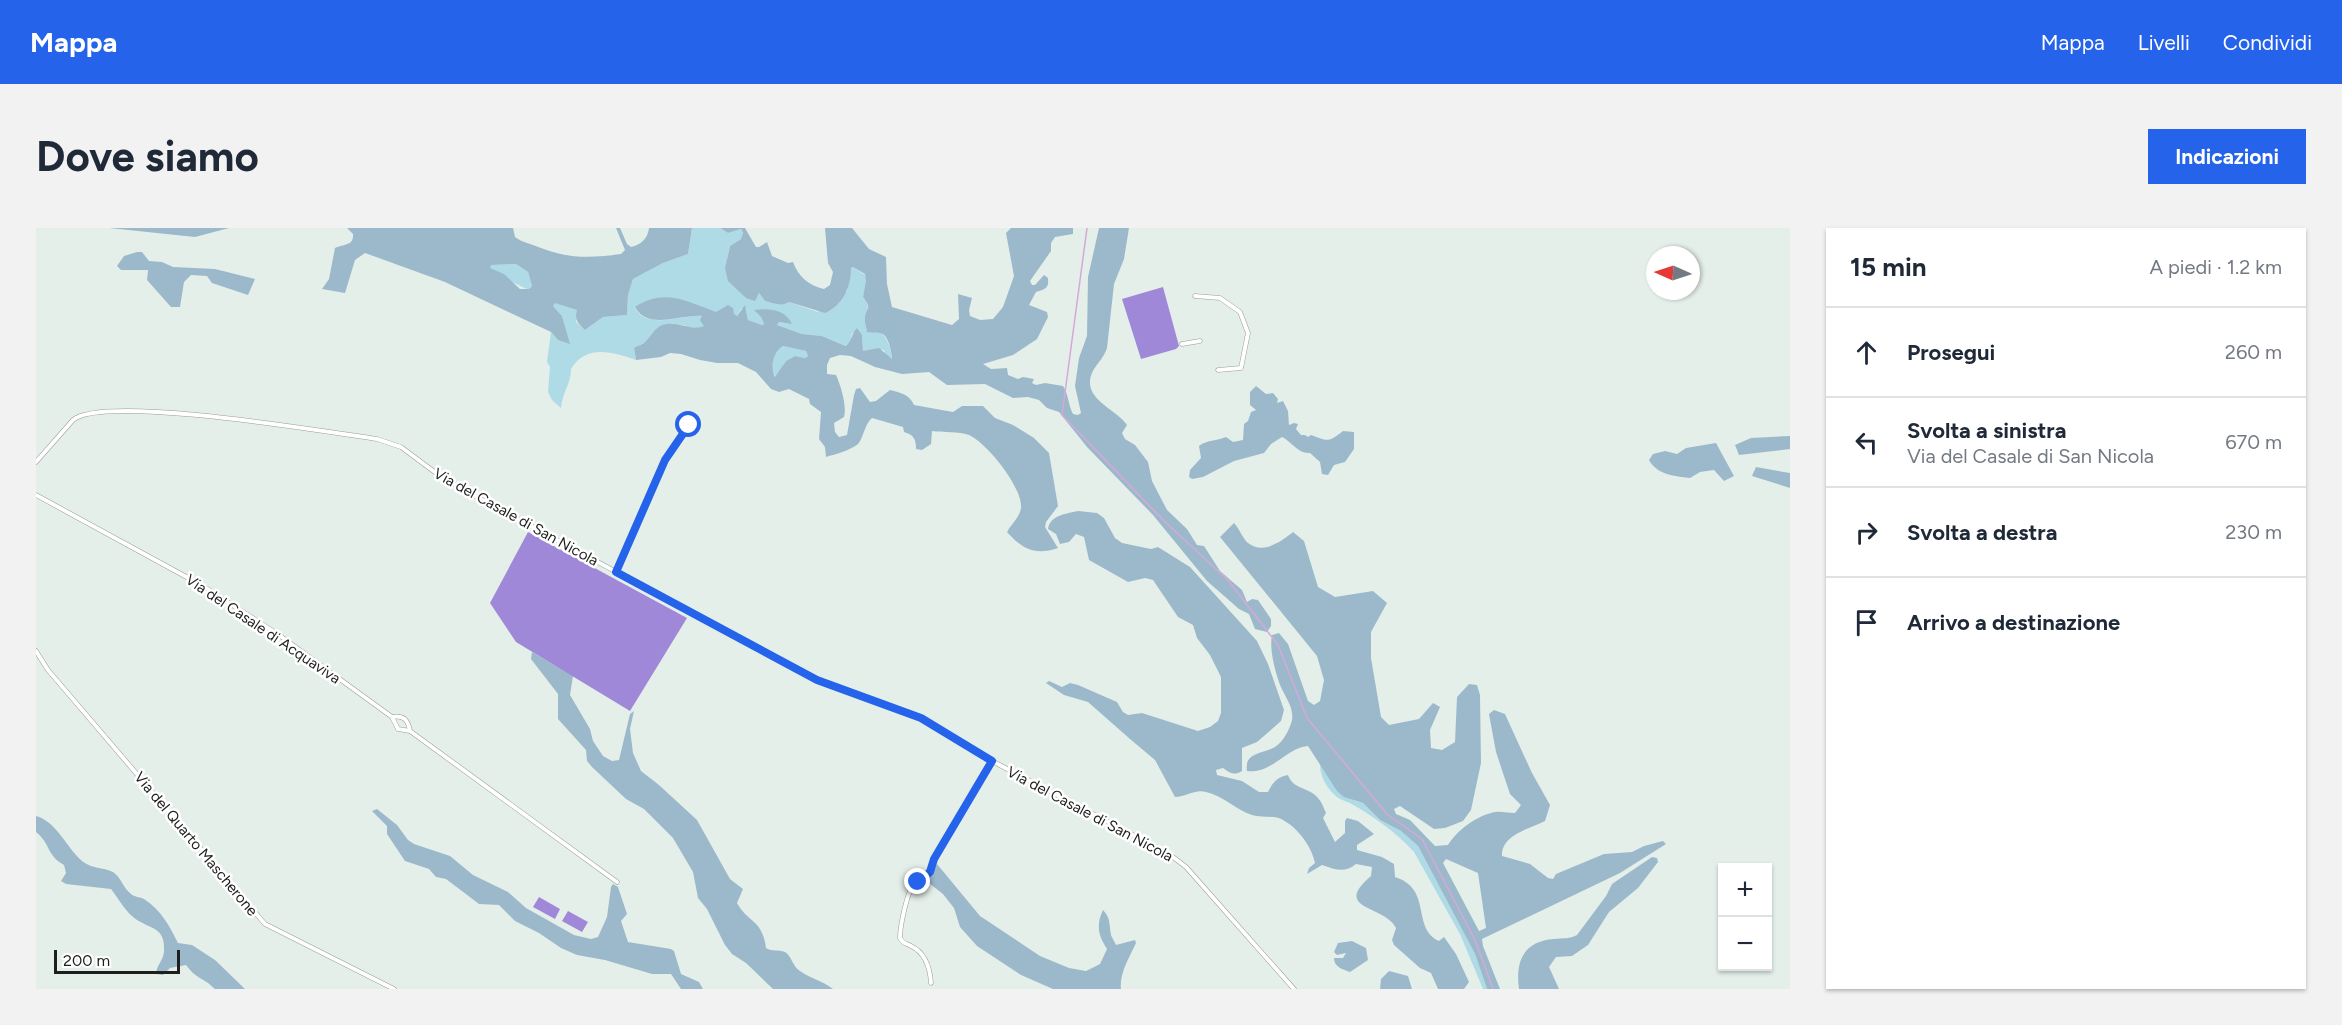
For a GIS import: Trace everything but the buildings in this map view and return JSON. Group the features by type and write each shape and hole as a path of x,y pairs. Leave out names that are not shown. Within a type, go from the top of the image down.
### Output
{"street":[{"path":"1195,296 1220,298 1240,312 1246,324 1248,333 1240,368 1218,370"},
{"path":"1182,344 1200,341"},
{"name":"Via del Casale di San Nicola","path":"36,462 73,420 80,414 93,411 179,413 377,439 401,447 458,487 817,680 921,718 992,761 1169,854 1186,867 1294,989"},
{"path":"616,572 665,460 689,425"},
{"name":"Via del Casale di Acquaviva","path":"36,495 203,585 279,635 392,717 398,729 410,731 617,882"},
{"name":"Via del Quarto Mascherone","path":"36,651 48,670 263,922 271,929 394,989"},
{"name":"Via del Casale di Acquaviva","path":"392,717 401,716 406,719 410,731"},
{"path":"931,982 930,972 922,954 913,946 903,943 900,938 908,897 912,887 930,872 934,859 992,761"}],"shaded area":[{"path":"109,228 229,228 195,237"},
{"path":"347,228 513,228 515,237 524,242 552,252 590,257 621,254 625,250 616,228 620,228 627,244 631,247 643,240 649,228 692,228 688,254 663,263 633,279 628,295 627,315 603,317 585,330 577,321 577,310 555,303 553,306 562,316 570,344 558,340 551,332 445,282 365,253 355,260 345,293 322,289 329,279 335,248 350,243 353,234","holes":["516,264 528,272 532,286 529,289 520,289 504,274 490,268 491,265"]},
{"path":"692,228 720,228 728,233 741,229 743,234 741,239 730,246 727,270 731,280 746,298 757,296 759,293 765,301 786,304 789,302 818,312 847,291 853,267 865,275 867,281 863,297 868,308 866,325 873,332 882,333 888,342 892,360 886,356 884,350 863,351 862,335 852,333 847,346 822,336 802,334 777,325 779,322 787,325 755,311 764,324 748,320 746,309 741,309 737,316 714,312 684,301 655,298 635,308 648,319 656,320 702,316 705,327 695,328 676,324 663,326 644,343 634,348 636,360 600,352 584,356 571,369 561,408 552,400 548,392 550,367 547,362 551,332 558,340 569,343 562,316 553,306 555,302 577,310 576,322 585,330 603,317 627,315 628,295 633,279 663,263 688,254"},
{"path":"720,228 745,228 756,247 767,242 772,256 788,263 793,262 805,280 824,289 830,285 833,272 828,263 825,228 852,228 869,249 886,257 887,284 892,307 952,325 959,319 958,294 972,298 970,316 980,320 993,319 1003,307 1014,276 1006,233 1011,228 1073,228 1073,234 1055,237 1051,243 1051,251 1030,281 1032,285 1035,285 1044,275 1048,278 1047,286 1036,292 1029,305 1047,312 1048,317 1037,339 1013,355 983,364 991,369 1007,368 1008,375 1018,379 1023,377 1034,379 1032,383 1036,385 1045,383 1063,386 1073,414 1078,415 1081,413 1075,386 1079,358 1087,336 1088,277 1099,228 1129,228 1124,259 1114,284 1107,348 1092,373 1091,390 1127,425 1122,433 1148,462 1152,481 1167,510 1187,529 1197,545 1204,546 1220,571 1242,590 1247,602 1252,599 1258,600 1271,619 1271,626 1267,632 1255,629 1249,614 1239,609 1207,581 1153,515 1087,447 1059,412 1047,408 1039,400 1028,397 1013,398 985,384 947,385 929,372 902,374 875,367 851,356 840,355 830,358 827,365 827,374 836,375 844,402 844,417 834,423 835,432 839,437 847,435 854,395 856,389 860,388 870,402 876,401 890,390 907,396 914,405 953,412 962,406 983,406 995,418 1013,425 1034,438 1049,453 1058,506 1045,527 1058,548 1036,551 1024,547 1007,532 1019,514 1020,499 1010,478 994,456 969,435 932,431 931,444 922,450 916,449 914,438 904,432 903,427 872,418 858,444 826,457 825,447 819,439 821,412 810,404 809,399 789,389 779,392 771,389 756,372 738,363 717,363 670,353 661,357 636,360 634,348 645,342 660,326 672,324 695,328 704,326 700,320 702,316 656,320 641,314 635,307 646,301 665,297 675,298 716,312 728,305 733,308 737,316 745,305 748,320 762,325 764,324 761,317 754,310 765,309 781,312 792,324 779,322 777,325 802,334 822,336 846,346 857,328 862,335 863,351 879,348 892,359 890,346 885,336 882,333 867,332 865,317 868,307 863,297 865,274 851,268 845,295 837,305 825,313 789,302 775,304 765,301 759,293 755,301 746,298 728,281 725,268 730,246 741,239 743,233 741,229 728,233","holes":["783,346 806,351 808,356 805,358 795,356 786,361 775,377 773,360"]},
{"path":"142,252 149,261 162,262 173,267 215,269 255,279 248,295 212,283 207,276 191,275 184,282 180,307 171,307 147,280 148,270 121,270 117,266 124,256"},
{"path":"516,264 528,272 532,286 529,289 490,268 490,265"},
{"path":"1163,287 1179,346 1176,349 1141,359 1122,299"},
{"path":"783,346 806,351 808,356 805,358 795,356 786,361 776,377 773,360"},
{"path":"1256,386 1266,394 1273,393 1278,399 1277,403 1283,401 1288,411 1289,425 1298,424 1296,429 1301,435 1308,437 1311,435 1328,440 1343,431 1354,432 1354,449 1345,462 1334,465 1328,475 1322,474 1320,462 1310,453 1299,450 1282,437 1271,444 1264,453 1234,461 1203,477 1192,479 1189,477 1190,470 1201,458 1199,446 1226,437 1233,442 1243,440 1244,424 1248,421 1251,412 1256,410 1250,405 1250,392"},
{"path":"1790,436 1790,449 1739,455 1735,445 1751,438"},
{"path":"1716,443 1734,476 1724,481 1714,470 1700,472 1690,478 1667,474 1657,469 1649,460 1653,454 1665,451 1677,454 1686,448"},
{"path":"1756,467 1790,473 1790,488 1752,476"},
{"path":"1078,511 1097,513 1104,518 1115,538 1122,543 1151,549 1158,547 1190,567 1257,641 1268,664 1284,710 1281,721 1257,742 1242,748 1242,771 1232,773 1223,768 1216,770 1217,775 1242,781 1259,792 1268,792 1276,780 1288,775 1293,783 1311,792 1320,801 1326,813 1323,818 1335,842 1345,833 1347,818 1358,821 1374,834 1357,845 1357,850 1382,857 1394,864 1395,877 1407,883 1414,890 1426,927 1431,935 1439,941 1444,937 1456,954 1469,982 1464,989 1438,989 1431,973 1420,968 1394,945 1392,940 1396,928 1390,921 1358,901 1356,895 1360,887 1371,876 1372,867 1356,864 1348,869 1340,870 1322,865 1307,874 1309,868 1315,863 1311,851 1289,823 1276,818 1252,815 1206,792 1175,797 1155,760 1088,702 1064,695 1046,683 1049,681 1062,687 1070,683 1078,685 1117,702 1123,712 1128,715 1142,713 1198,731 1218,721 1221,713 1221,677 1210,655 1197,638 1193,625 1178,617 1153,580 1145,578 1128,582 1089,560 1084,537 1076,534 1069,542 1060,544 1056,534 1048,529 1049,524 1055,518"},
{"path":"1234,523 1248,543 1260,548 1272,545 1293,532 1304,541 1318,587 1335,597 1373,591 1387,603 1371,632 1371,658 1381,717 1389,725 1419,719 1433,703 1440,707 1430,730 1431,748 1442,750 1455,742 1457,697 1469,684 1477,685 1480,695 1481,763 1471,810 1463,821 1445,828 1434,829 1400,806 1394,809 1396,814 1410,820 1435,846 1448,845 1462,829 1482,816 1497,812 1515,813 1521,805 1510,794 1496,752 1489,714 1494,710 1505,714 1532,773 1550,805 1545,821 1511,838 1503,849 1502,856 1530,864 1548,878 1553,879 1556,874 1604,854 1632,852 1663,841 1666,844 1620,873 1482,939 1500,989 1487,989 1475,954 1418,846 1401,831 1380,820 1363,803 1344,797 1337,791 1308,746 1293,751 1264,769 1247,771 1248,760 1255,754 1275,747 1281,742 1292,720 1290,706 1274,667 1272,635 1279,633 1288,644 1308,701 1314,705 1320,701 1324,680 1317,656 1220,537","holes":["1446,859 1478,873 1486,928 1479,931 1443,863"]},
{"path":"528,532 687,618 630,711 516,642 490,603"},
{"path":"532,652 573,676 570,695 590,729 593,741 603,756 612,761 619,760 630,714 634,711 630,729 633,753 641,771 697,820 730,879 743,889 737,903 758,927 766,948 785,952 800,971 833,989 773,989 746,963 732,954 707,909 698,898 693,872 673,838 644,809 626,799 592,767 587,761 586,750 558,719 558,694 531,659"},
{"path":"1320,765 1330,776 1337,791 1363,803 1380,820 1401,831 1418,846 1475,954 1487,989 1483,989 1460,934 1414,852 1376,819 1334,794 1323,779"},
{"path":"377,809 397,825 408,840 414,844 450,856 473,875 508,892 526,908 574,935 591,939 598,937 607,917 613,884 618,887 627,914 621,921 628,942 671,949 674,951 681,974 699,982 703,989 681,989 671,974 652,974 605,960 577,955 515,921 499,905 479,904 446,879 436,877 429,869 405,861 387,834 387,826 372,811"},
{"path":"36,816 56,829 82,861 113,872 131,894 144,899 155,908 168,924 178,943 192,945 215,960 245,989 215,989 186,965 170,968 163,975 156,974 164,952 164,943 159,932 132,916 111,889 66,884 61,881 66,873 64,865 54,857 36,832"},
{"path":"1652,857 1657,858 1658,862 1638,888 1609,912 1588,945 1572,956 1556,957 1549,967 1559,989 1519,989 1520,961 1529,948 1544,941 1577,935 1606,896 1612,884"},
{"path":"937,864 980,916 1040,956 1069,968 1086,971 1100,964 1107,949 1099,930 1099,920 1103,910 1109,919 1111,935 1116,945 1135,940 1136,943 1123,971 1121,989 1053,989 1021,975 977,946 960,927 954,908 943,894 925,880 932,874"},
{"path":"539,897 560,909 555,919 533,907"},
{"path":"568,911 588,922 582,932 562,921"},
{"path":"1352,941 1366,948 1368,960 1350,972 1339,967 1334,961 1334,958 1343,958 1346,953 1337,955 1334,952 1338,943"},
{"path":"1389,971 1408,976 1412,989 1380,989 1381,979"}],"waterway":[{"path":"1087,228 1062,415 1165,522 1228,580 1278,645 1307,718 1387,814 1422,839 1475,940 1493,989"}],"route":[{"path":"689,425 665,460 616,572 817,680 921,718 992,761 934,859 930,872 918,882"}]}
